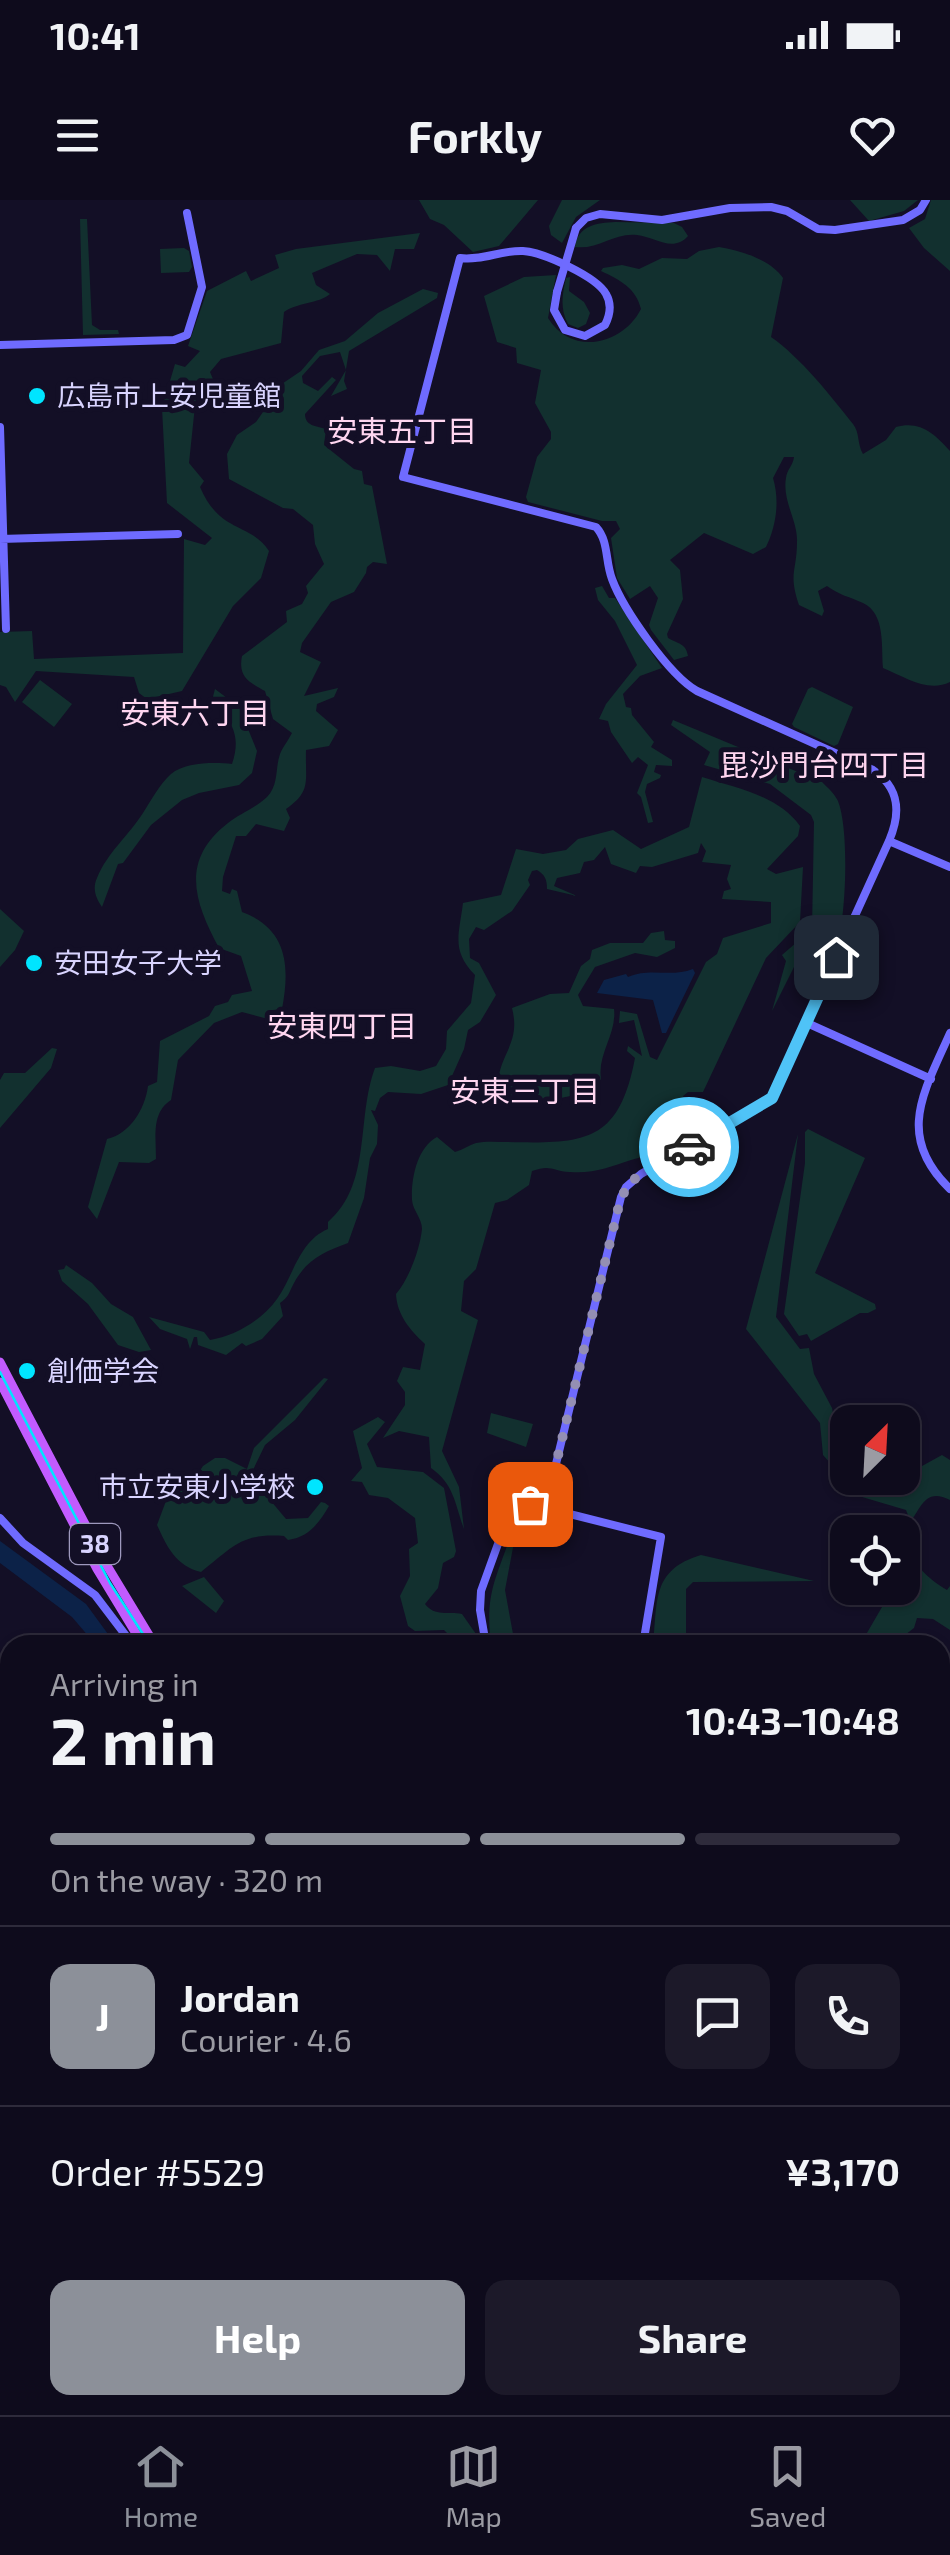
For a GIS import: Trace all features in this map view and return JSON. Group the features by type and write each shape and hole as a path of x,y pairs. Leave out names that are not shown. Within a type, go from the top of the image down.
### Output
{"main road":[{"path":"545,1509 626,1187 641,1174 772,1098 895,827 897,804 894,792 882,776 696,690 677,677 616,589 604,538 596,527 404,477 460,258 486,258 513,251 540,254 582,275 604,290 610,304 605,324 585,336 565,330 554,310 557,292 576,228 586,218 600,214 662,220 730,208 771,207 818,228 835,230 903,220 920,210 926,200"},
{"path":"0,345 174,340 188,335 202,287 187,213"},
{"path":"0,427 6,629"},
{"path":"2,539 178,534"},
{"path":"889,841 950,867"},
{"path":"807,1024 931,1079"},
{"path":"950,1033 919,1112 918,1142 934,1174 950,1189"},
{"name":"38","path":"0,1362 106,1564 149,1635"},
{"name":"38","path":"0,1382 97,1569 137,1635"},
{"path":"484,1635 479,1599 507,1518 518,1506 530,1504 661,1537 646,1635"},
{"path":"0,1518 23,1543 95,1595 125,1635"}],"green space":[{"path":"419,200 538,200 499,246 473,252 444,225 430,219"},
{"path":"562,200 600,200 576,217 562,243 551,235 549,226"},
{"path":"850,200 918,200 904,211 869,221"},
{"path":"931,200 950,200 950,271 909,228 925,219"},
{"path":"80,219 87,219 92,325 100,330 118,330 119,334 83,335"},
{"path":"615,222 674,223 688,236 670,244 629,235 575,247 584,230"},
{"path":"420,233 414,249 395,249 390,271 377,255 357,254 312,273 316,285 330,294 284,312 281,343 221,359 210,372 215,384 196,396 189,463 204,481 200,487 217,513 253,535 269,551 261,578 233,606 182,691 147,699 139,693 134,677 36,671 15,702 6,687 0,685 0,632 32,631 34,659 183,653 184,539 205,545 212,538 167,503 162,408 175,364 185,367 200,351 188,346 207,291 246,271 251,281 279,268 275,255 296,249"},
{"path":"719,247 763,261 783,278 771,337 804,366 853,424 863,454 886,440 896,427 905,425 926,430 950,451 950,682 925,685 883,668 879,623 863,603 827,586 818,591 822,616 799,605 794,579 797,534 785,486 794,457 784,457 773,478 776,514 766,547 753,554 704,533 670,560 680,570 683,599 667,634 683,646 688,656 674,660 649,625 658,598 650,586 630,599 617,578 611,538 620,529 616,521 528,502 537,457 551,439 535,403 541,370 517,363 516,348 497,342 484,296 524,277 556,275 548,318 570,338 596,342 622,331 641,309 631,290 601,271 603,268 622,265 639,269 662,258 687,259 699,251"},
{"path":"160,249 189,251 189,272 161,273"},
{"path":"570,277 569,291 584,302 590,313 586,324 578,328 568,324 563,307 566,278"},
{"path":"423,289 438,293 437,298 349,351 346,370 340,352 320,356 302,376 303,383 318,391 332,377 336,380 305,418 326,429 324,445 362,471 364,484 372,486 387,564 373,562 367,567 354,592 331,602 302,643 300,652 321,662 304,696 338,688 334,697 317,704 316,711 338,730 329,746 306,750 305,784 300,797 286,809 290,818 284,831 256,824 246,836 236,836 223,877 222,891 237,891 242,912 269,928 277,939 285,964 282,1009 273,1010 268,1019 242,1012 214,1023 178,1060 171,1100 157,1119 156,1159 149,1163 119,1162 97,1219 88,1207 107,1139 129,1126 140,1112 148,1086 157,1082 160,1041 209,1016 215,1006 228,1002 232,995 252,991 241,956 219,948 210,931 198,899 197,867 213,837 271,792 280,754 292,733 273,719 265,691 246,678 242,656 287,622 286,611 302,604 308,593 306,586 324,564 315,544 313,525 293,509 283,508 229,479 227,454 237,435 263,412 267,394 301,371 319,350 345,341 378,313"},
{"path":"346,370 347,389 331,396"},
{"path":"602,586 609,598 615,598 662,668 640,676 623,694 626,707 631,708 632,715 654,742 651,747 672,760 672,766 656,765 654,772 660,778 647,784 645,792 653,822 648,823 637,793 648,765 638,757 632,763 608,721 599,719 637,665 615,621 598,600 595,588"},
{"path":"40,680 72,704 54,727 22,702"},
{"path":"812,687 853,707 834,746 792,724"},
{"path":"215,689 239,707 257,751 252,773 239,785 182,800 151,825 123,863 118,864 102,907 95,890 101,869 167,778 192,765 232,764 235,734 220,708 210,708"},
{"path":"673,720 822,782 838,801 845,869 839,938 817,955 798,959 772,1011 786,961 782,955 812,929 814,822 811,815 770,784 704,765 710,752 671,725"},
{"path":"702,777 768,800 800,826 798,836 767,869 776,874 803,867 800,922 766,958 703,1092 683,1096 689,1127 681,1142 666,1151 594,1171 538,1169 532,1171 529,1185 495,1203 476,1269 464,1281 461,1311 478,1320 442,1451 459,1487 464,1529 449,1488 431,1468 429,1437 399,1431 383,1438 405,1405 405,1392 397,1381 403,1367 420,1370 425,1344 405,1322 396,1294 409,1272 421,1237 422,1225 412,1200 417,1164 425,1148 437,1137 455,1152 480,1142 558,1142 595,1132 608,1122 628,1086 635,1058 627,1051 628,1046 642,1056 634,1020 619,1023 620,1011 637,1014 650,1057 657,1060 706,962 717,954 723,938 771,923 771,902 722,899 724,891 731,889 727,879 731,865 702,862 706,851 701,843 698,853 652,867 640,866 636,873 611,864 605,847 594,860 584,862 580,873 557,878 554,886 577,896 547,889 544,876 532,871 530,885 512,911 484,930 476,927 469,939 470,958 479,963 496,995 480,1022 468,1030 448,1085 421,1094 388,1092 380,1098 375,1111 371,1110 378,1125 377,1144 348,1243 310,1262 280,1303 283,1316 262,1339 246,1346 242,1343 226,1355 198,1345 194,1337 190,1349 187,1339 160,1329 149,1317 204,1332 210,1340 247,1326 277,1299 304,1250 328,1229 328,1222 351,1189 375,1068 391,1066 420,1071 436,1066 446,1049 447,1031 471,1003 475,975 462,958 458,942 463,903 501,895 516,849 543,854 566,850 578,839 613,830 641,849 689,827"},
{"path":"0,909 24,931 15,950 0,967"},
{"path":"664,931 665,940 675,941 675,948 657,957 635,953 595,967 578,995 583,1006 614,1009 601,1079 591,1094 519,1103 498,1093 500,1069 514,1032 512,1008 550,994 569,993 592,950 610,943 643,943 651,933"},
{"path":"52,1048 57,1049 51,1068 0,1128 0,1080 4,1073 25,1073"},
{"path":"808,1129 865,1158 815,1273 875,1304 876,1309 860,1313 811,1341 807,1334 799,1336 784,1314"},
{"path":"798,1134 776,1317 800,1349 809,1348 814,1374 830,1405 830,1463 823,1455 820,1423 746,1329"},
{"path":"66,1265 92,1283 111,1304 133,1317 151,1350 139,1352 118,1345 88,1304 62,1281 58,1270"},
{"path":"324,1378 328,1379 295,1420 265,1445 252,1472 255,1482 286,1519 308,1518 321,1502 329,1506 321,1518 308,1532 288,1540 284,1536 247,1539 201,1572 185,1565 169,1548 157,1525 169,1493 195,1478 215,1458 225,1458 247,1469 254,1448"},
{"path":"491,1413 533,1424 526,1447 487,1433"},
{"path":"378,1417 385,1422 367,1444 377,1467 423,1472 444,1488 456,1551 454,1557 443,1563 438,1588 425,1604 437,1612 462,1614 475,1635 415,1631 408,1626 400,1596 410,1576 409,1549 418,1543 415,1518 388,1498 369,1495 362,1482 351,1481 362,1468 353,1431"},
{"path":"942,1455 950,1460 950,1500 932,1497 915,1515 908,1515 906,1510 855,1495 920,1495 920,1467"},
{"path":"511,1535 515,1537 505,1590 513,1635 490,1635 490,1600"},
{"path":"701,1555 814,1581 693,1582 686,1589 686,1635 654,1635 660,1589 673,1569"},
{"path":"920,1567 947,1590 950,1586 950,1630 933,1619 917,1618 914,1628 905,1635 866,1635 883,1605 920,1605"},
{"path":"204,1577 224,1601 216,1613 182,1586"}],"water":[{"path":"693,969 695,973 666,1033 662,1033 653,1000 597,993 604,980 626,974 628,977"},
{"path":"0,1541 86,1604 109,1635 87,1635 72,1617 0,1563"}],"tram line":[{"path":"0,1372 110,1583 144,1635"}],"way so far":[{"path":"530,1504 545,1509 621,1197 641,1174 689,1147"}],"place":[{"name":"広島市上安児童館","path":"37,396"},
{"name":"安田女子大学","path":"34,963"},
{"name":"創価学会","path":"27,1371"},
{"name":"市立安東小学校","path":"315,1487"}],"district":[{"name":"安東五丁目","path":"402,432"},
{"name":"安東六丁目","path":"195,714"},
{"name":"毘沙門台四丁目","path":"824,766"},
{"name":"安東四丁目","path":"342,1027"},
{"name":"安東三丁目","path":"525,1092"}],"route":[{"path":"689,1147 772,1098 836,957"}]}
